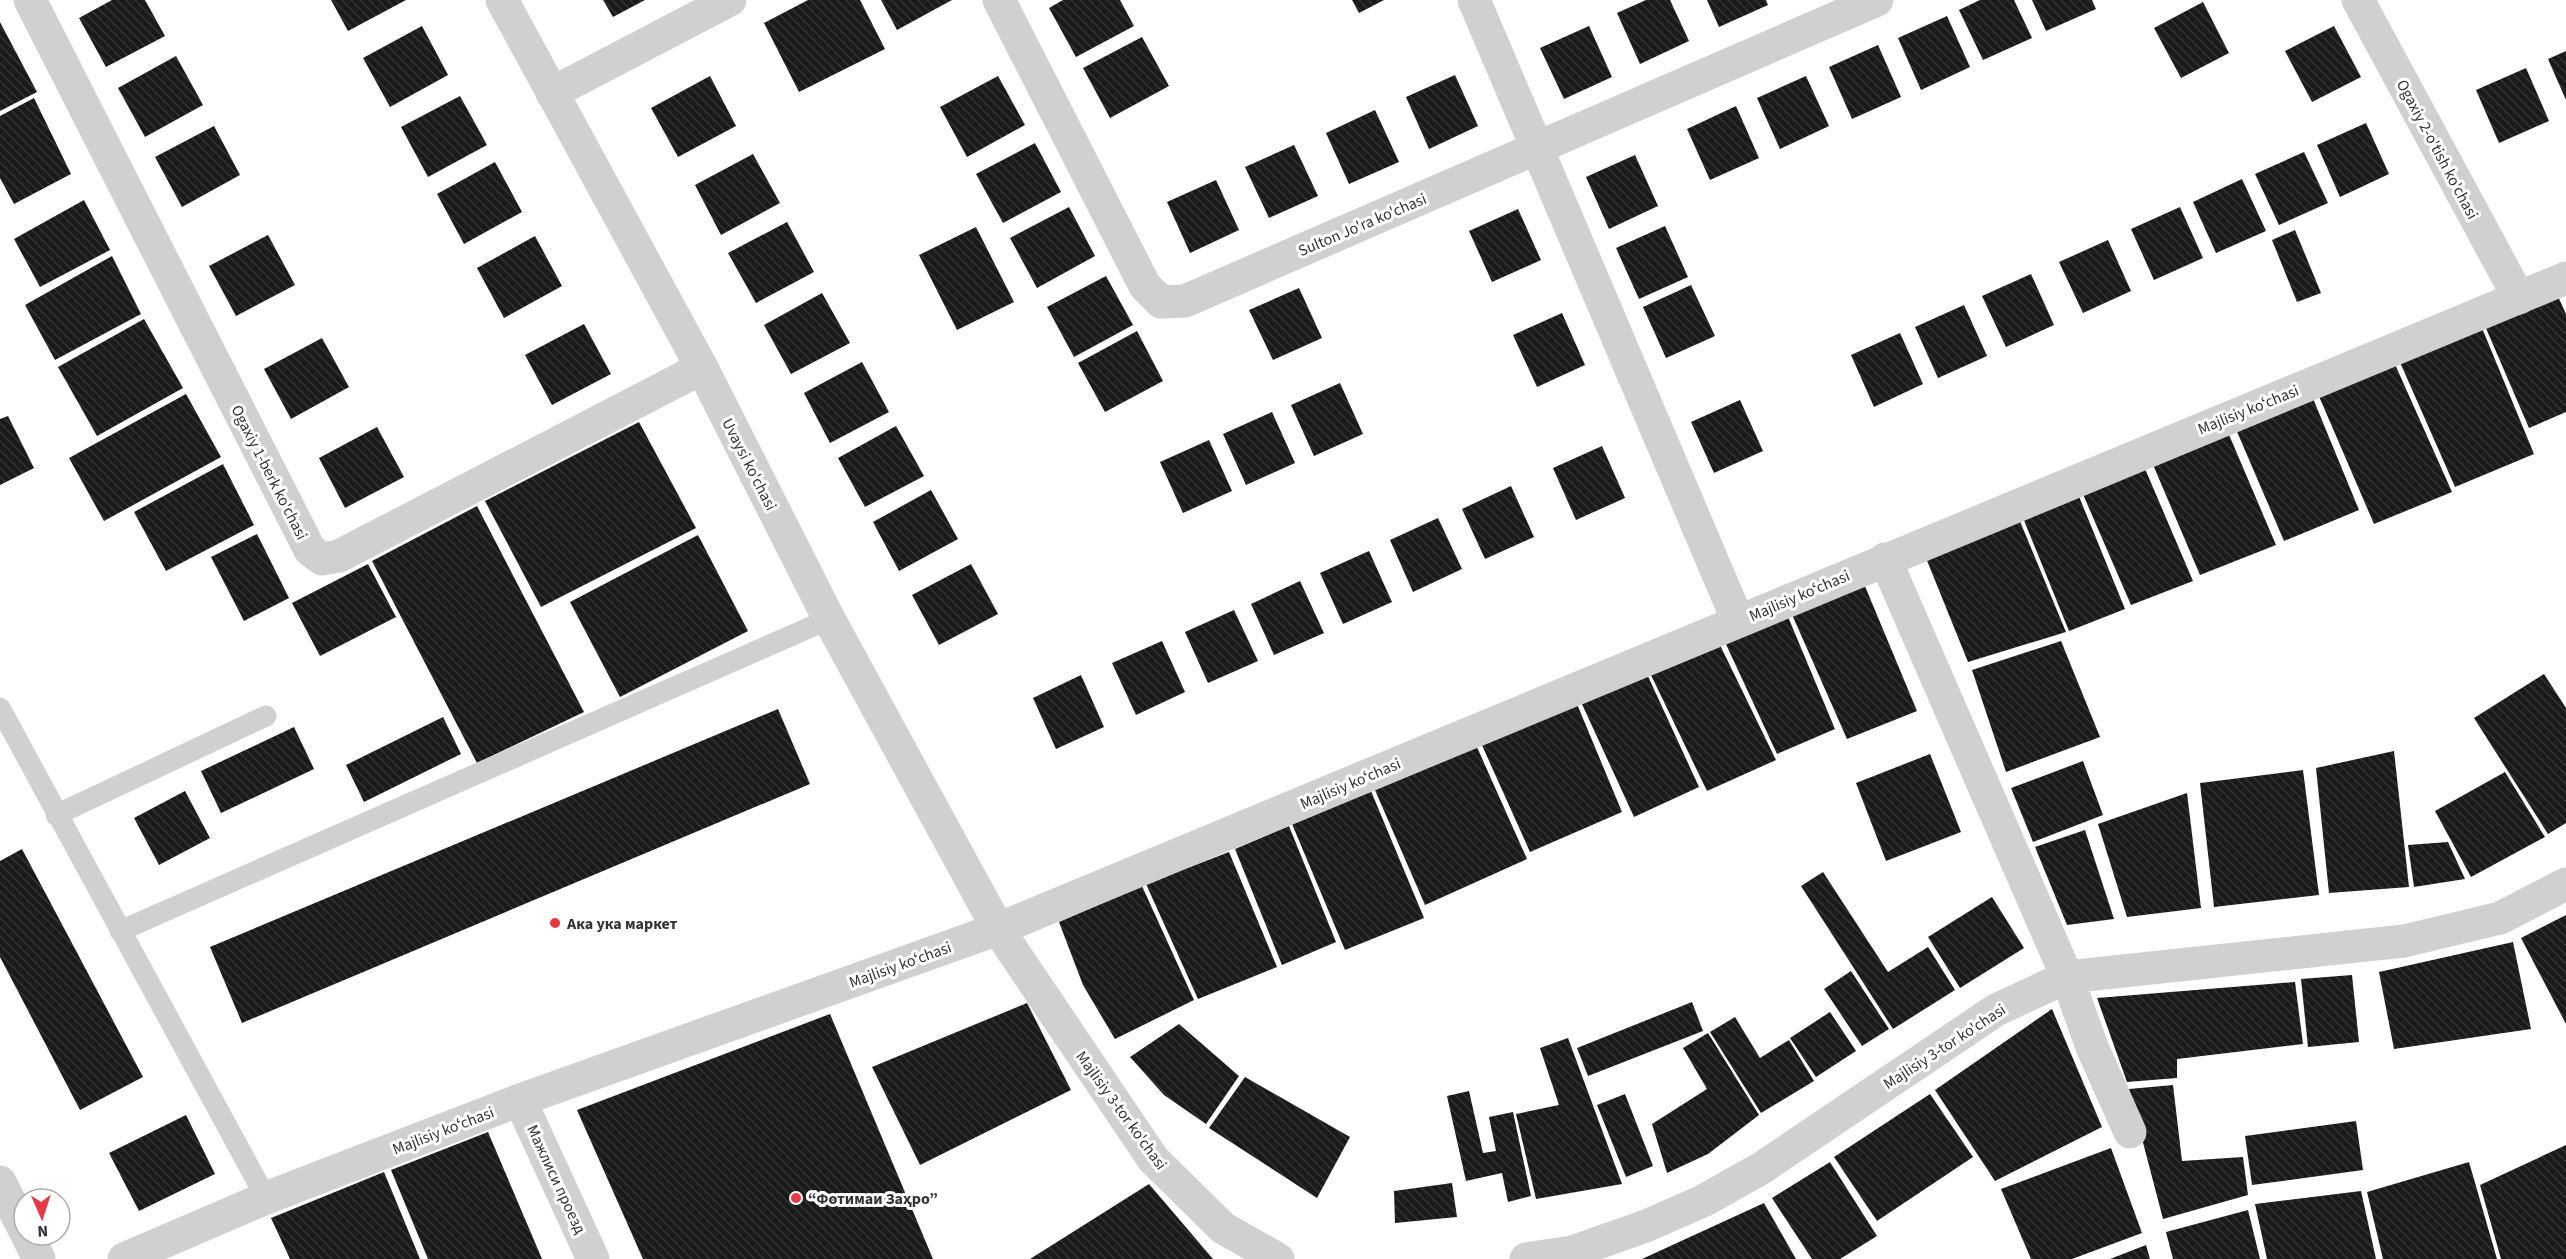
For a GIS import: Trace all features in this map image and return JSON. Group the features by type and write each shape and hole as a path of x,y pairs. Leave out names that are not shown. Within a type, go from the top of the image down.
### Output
{"street":[{"name":"Ogaxiy 1-berk ko'chasi","path":"30,0 310,550 322,560 339,556 702,368"},
{"name":"Uvaysi ko'chasi","path":"502,0 702,368 829,619 998,929"},
{"path":"552,93 730,0"},
{"name":"Sulton Jo'ra ko'chasi","path":"999,0 1145,286 1161,302 1185,301 1877,0"},
{"path":"1474,0 1738,621"},
{"name":"Ogaxiy 2-o'tish ko'chasi","path":"2358,0 2519,298"},
{"name":"Majlisiy koʻchasi","path":"124,1259 266,1198 520,1100 998,929 2566,278"},
{"path":"1885,559 2067,976 2092,1047 2130,1132"},
{"name":"Majlisiy 3-tor ko'chasi","path":"1526,1259 1572,1252 1646,1226 1703,1201 1760,1169 1996,1010 2067,976 2404,941 2500,918 2566,884"},
{"name":"Majlisiy 3-tor ko'chasi","path":"998,929 1153,1160 1223,1228 1278,1259"},
{"name":"Мажлиси проезд","path":"520,1100 593,1259"},
{"path":"0,1182 12,1206"}],"lane":[{"path":"120,931 829,619"},
{"path":"0,708 56,815 266,1198"},
{"path":"56,815 266,716"}],"building":[{"path":"112,0 145,0 165,36 106,67 79,18"},
{"path":"331,0 406,0 348,31"},
{"path":"603,0 645,0 613,17"},
{"path":"808,0 860,0 885,49 799,92 764,23"},
{"path":"881,0 952,0 897,30"},
{"path":"1063,0 1120,0 1134,26 1076,57 1049,8"},
{"path":"1352,0 1384,0 1359,13"},
{"path":"1646,0 1670,0 1689,41 1640,64 1617,13"},
{"path":"1707,0 1766,0 1768,5 1719,27"},
{"path":"1980,0 2014,0 2032,38 1983,60 1959,10"},
{"path":"2032,0 2092,0 2096,9 2046,31"},
{"path":"2203,2 2229,53 2181,78 2154,28"},
{"path":"1947,16 1970,67 1921,90 1898,38"},
{"path":"0,22 37,92 0,111"},
{"path":"422,26 448,75 390,107 363,58"},
{"path":"1589,26 1612,77 1564,99 1540,48"},
{"path":"2334,26 2361,77 2312,102 2285,51"},
{"path":"1142,37 1169,86 1110,118 1083,68"},
{"path":"1878,45 1901,97 1852,119 1829,67"},
{"path":"2566,51 2566,100 2548,59"},
{"path":"176,56 203,105 145,137 118,88"},
{"path":"2526,68 2549,121 2499,143 2476,90"},
{"path":"1455,75 1478,126 1429,149 1406,97"},
{"path":"710,76 736,126 678,157 651,108"},
{"path":"998,76 1025,125 967,157 940,107"},
{"path":"1806,76 1829,126 1780,149 1757,98"},
{"path":"460,96 487,145 428,177 401,127"},
{"path":"34,98 71,174 14,204 0,178 0,116"},
{"path":"1736,106 1759,158 1710,180 1687,129"},
{"path":"1375,110 1399,162 1349,184 1326,133"},
{"path":"2366,123 2389,174 2340,197 2317,145"},
{"path":"214,126 240,175 182,207 155,157"},
{"path":"1035,143 1061,192 1003,223 976,174"},
{"path":"1294,145 1318,196 1269,218 1245,167"},
{"path":"2304,152 2328,203 2279,225 2255,174"},
{"path":"753,154 780,203 721,235 695,185"},
{"path":"1635,155 1658,206 1609,229 1586,177"},
{"path":"495,162 522,212 464,244 437,194"},
{"path":"2242,179 2266,231 2216,253 2193,202"},
{"path":"1216,180 1239,230 1190,253 1167,202"},
{"path":"84,200 110,250 40,287 14,239"},
{"path":"1069,207 1095,256 1037,288 1010,238"},
{"path":"2180,207 2203,258 2154,280 2131,229"},
{"path":"1518,209 1541,260 1492,282 1469,231"},
{"path":"787,222 814,272 756,303 728,253"},
{"path":"1665,226 1688,277 1639,299 1616,248"},
{"path":"976,227 1014,302 957,330 919,255"},
{"path":"2295,230 2321,293 2297,302 2272,240"},
{"path":"268,235 295,285 236,316 209,266"},
{"path":"535,236 562,286 504,318 477,268"},
{"path":"2108,240 2131,291 2083,313 2059,262"},
{"path":"112,256 141,314 55,360 25,305"},
{"path":"2031,274 2054,325 2006,347 1982,296"},
{"path":"1106,276 1133,325 1074,357 1047,307"},
{"path":"1691,285 1715,336 1666,358 1643,307"},
{"path":"1299,288 1322,338 1273,360 1249,310"},
{"path":"822,293 850,343 791,374 764,325"},
{"path":"2557,294 2566,314 2566,412 2529,428 2485,326"},
{"path":"1964,305 1987,356 1938,378 1915,327"},
{"path":"1562,313 1585,365 1537,387 1513,335"},
{"path":"144,319 183,388 97,436 58,367"},
{"path":"584,324 611,374 552,405 525,355"},
{"path":"2482,328 2534,454 2455,487 2399,360"},
{"path":"1137,331 1163,381 1105,412 1078,363"},
{"path":"1900,333 1923,384 1874,407 1851,355"},
{"path":"322,338 349,387 291,419 264,369"},
{"path":"862,362 889,412 830,443 804,393"},
{"path":"2394,362 2452,492 2374,524 2318,394"},
{"path":"1340,383 1363,434 1314,456 1291,405"},
{"path":"186,394 221,457 104,521 69,458"},
{"path":"2312,396 2359,510 2284,541 2235,427"},
{"path":"1740,400 1763,451 1714,473 1691,422"},
{"path":"1272,412 1295,463 1246,485 1223,434"},
{"path":"8,416 34,468 0,485 0,419"},
{"path":"639,422 696,528 541,607 485,501"},
{"path":"896,426 924,476 865,507 838,458"},
{"path":"377,427 404,477 345,508 319,458"},
{"path":"2227,430 2276,545 2200,575 2151,460"},
{"path":"1209,440 1232,491 1183,513 1160,462"},
{"path":"1602,446 1625,498 1576,520 1553,468"},
{"path":"223,464 254,525 166,571 134,512"},
{"path":"2143,464 2193,581 2131,605 2082,492"},
{"path":"1511,486 1534,537 1485,559 1462,509"},
{"path":"931,490 958,539 899,571 873,522"},
{"path":"2078,494 2125,609 2069,631 2023,518"},
{"path":"477,506 584,712 477,763 372,561"},
{"path":"1438,518 1462,569 1413,592 1390,540"},
{"path":"2019,519 2066,632 1968,662 1926,558"},
{"path":"257,534 289,598 244,621 211,557"},
{"path":"698,535 748,631 620,697 570,602"},
{"path":"1369,551 1392,602 1343,624 1320,573"},
{"path":"368,564 396,617 320,656 292,603"},
{"path":"971,564 998,614 939,645 912,595"},
{"path":"1862,579 1917,711 1847,739 1790,610"},
{"path":"1300,581 1324,633 1274,655 1251,604"},
{"path":"1234,610 1258,661 1208,683 1185,632"},
{"path":"1786,612 1835,729 1777,754 1724,640"},
{"path":"1162,641 1185,692 1136,715 1112,663"},
{"path":"2061,641 2100,737 2006,772 1972,670"},
{"path":"1719,643 1776,760 1707,791 1650,673"},
{"path":"1647,674 1699,787 1634,817 1581,702"},
{"path":"2544,674 2566,708 2566,823 2548,834 2474,718"},
{"path":"1081,675 1104,727 1056,749 1033,698"},
{"path":"1577,704 1622,812 1530,852 1481,743"},
{"path":"778,709 810,784 242,1023 210,947"},
{"path":"443,717 461,754 364,802 346,765"},
{"path":"294,727 314,769 221,813 201,771"},
{"path":"1476,745 1527,859 1425,905 1375,790"},
{"path":"2394,751 2409,887 2329,893 2316,768"},
{"path":"1930,754 1961,832 1886,861 1856,783"},
{"path":"2083,761 2103,815 2033,842 2011,788"},
{"path":"2303,770 2319,895 2214,907 2200,783"},
{"path":"2505,772 2545,837 2471,877 2435,811"},
{"path":"185,791 210,838 159,865 134,818"},
{"path":"1371,791 1424,918 1345,950 1292,824"},
{"path":"2187,793 2201,908 2127,917 2098,824"},
{"path":"1289,826 1336,942 1282,965 1235,849"},
{"path":"2085,830 2114,919 2067,925 2035,847"},
{"path":"2448,842 2465,879 2414,887 2408,845"},
{"path":"22,849 143,1077 80,1110 0,957 0,861"},
{"path":"1229,852 1277,967 1198,999 1146,884"},
{"path":"1823,872 1888,972 1928,947 1955,990 1893,1029 1801,886"},
{"path":"1142,886 1194,1000 1115,1039 1083,985 1059,922"},
{"path":"1992,897 2024,948 1960,988 1928,937"},
{"path":"2566,915 2566,1024 2521,938"},
{"path":"2513,942 2531,1029 2394,1049 2379,972"},
{"path":"1851,971 1889,1029 1862,1046 1824,989"},
{"path":"2352,975 2359,1042 2308,1047 2301,979"},
{"path":"2295,982 2303,1044 2177,1059 2177,1078 2127,1082 2097,998"},
{"path":"1692,1002 1703,1031 1588,1076 1577,1048"},
{"path":"1027,1003 1071,1090 920,1165 872,1067"},
{"path":"2052,1009 2102,1127 1995,1181 1935,1090"},
{"path":"1830,1012 1856,1051 1816,1077 1790,1038"},
{"path":"830,1014 933,1259 643,1259 577,1110"},
{"path":"1735,1017 1760,1058 1789,1040 1814,1081 1761,1113 1710,1032"},
{"path":"1179,1024 1239,1076 1206,1124 1164,1095 1130,1057"},
{"path":"1708,1033 1759,1115 1708,1154 1667,1173 1652,1124 1707,1089 1683,1048"},
{"path":"1568,1038 1622,1184 1536,1199 1516,1114 1559,1105 1540,1048"},
{"path":"1245,1077 1350,1137 1317,1198 1209,1128"},
{"path":"2173,1085 2182,1161 2243,1157 2248,1195 2163,1219 2129,1089"},
{"path":"1469,1091 1483,1153 1496,1151 1489,1117 1513,1112 1531,1196 1508,1202 1502,1173 1466,1181 1447,1096"},
{"path":"1625,1094 1653,1166 1626,1177 1597,1105"},
{"path":"1930,1094 1973,1157 1877,1221 1834,1157"},
{"path":"186,1115 215,1174 139,1211 109,1153"},
{"path":"2356,1121 2363,1170 2252,1185 2245,1136"},
{"path":"488,1132 542,1259 428,1259 391,1170"},
{"path":"2566,1145 2566,1259 2501,1259 2480,1185"},
{"path":"2111,1148 2142,1233 2072,1259 2031,1259 2001,1189"},
{"path":"1830,1162 1877,1236 1840,1259 1812,1259 1772,1198"},
{"path":"2469,1162 2497,1259 2383,1259 2367,1192"},
{"path":"384,1172 420,1259 290,1259 271,1218"},
{"path":"1452,1183 1457,1217 1395,1223 1394,1191"},
{"path":"1149,1184 1213,1259 1030,1259"},
{"path":"2361,1191 2376,1259 2267,1259 2255,1204"},
{"path":"1764,1203 1796,1259 1642,1259"},
{"path":"2248,1210 2260,1259 2173,1259 2166,1232"},
{"path":"2146,1245 2150,1259 2110,1259"}],"place":[{"name":"Ака ука маркет","path":"555,923"},
{"name":"“Фотимаи Заҳро”","path":"796,1198"}]}
